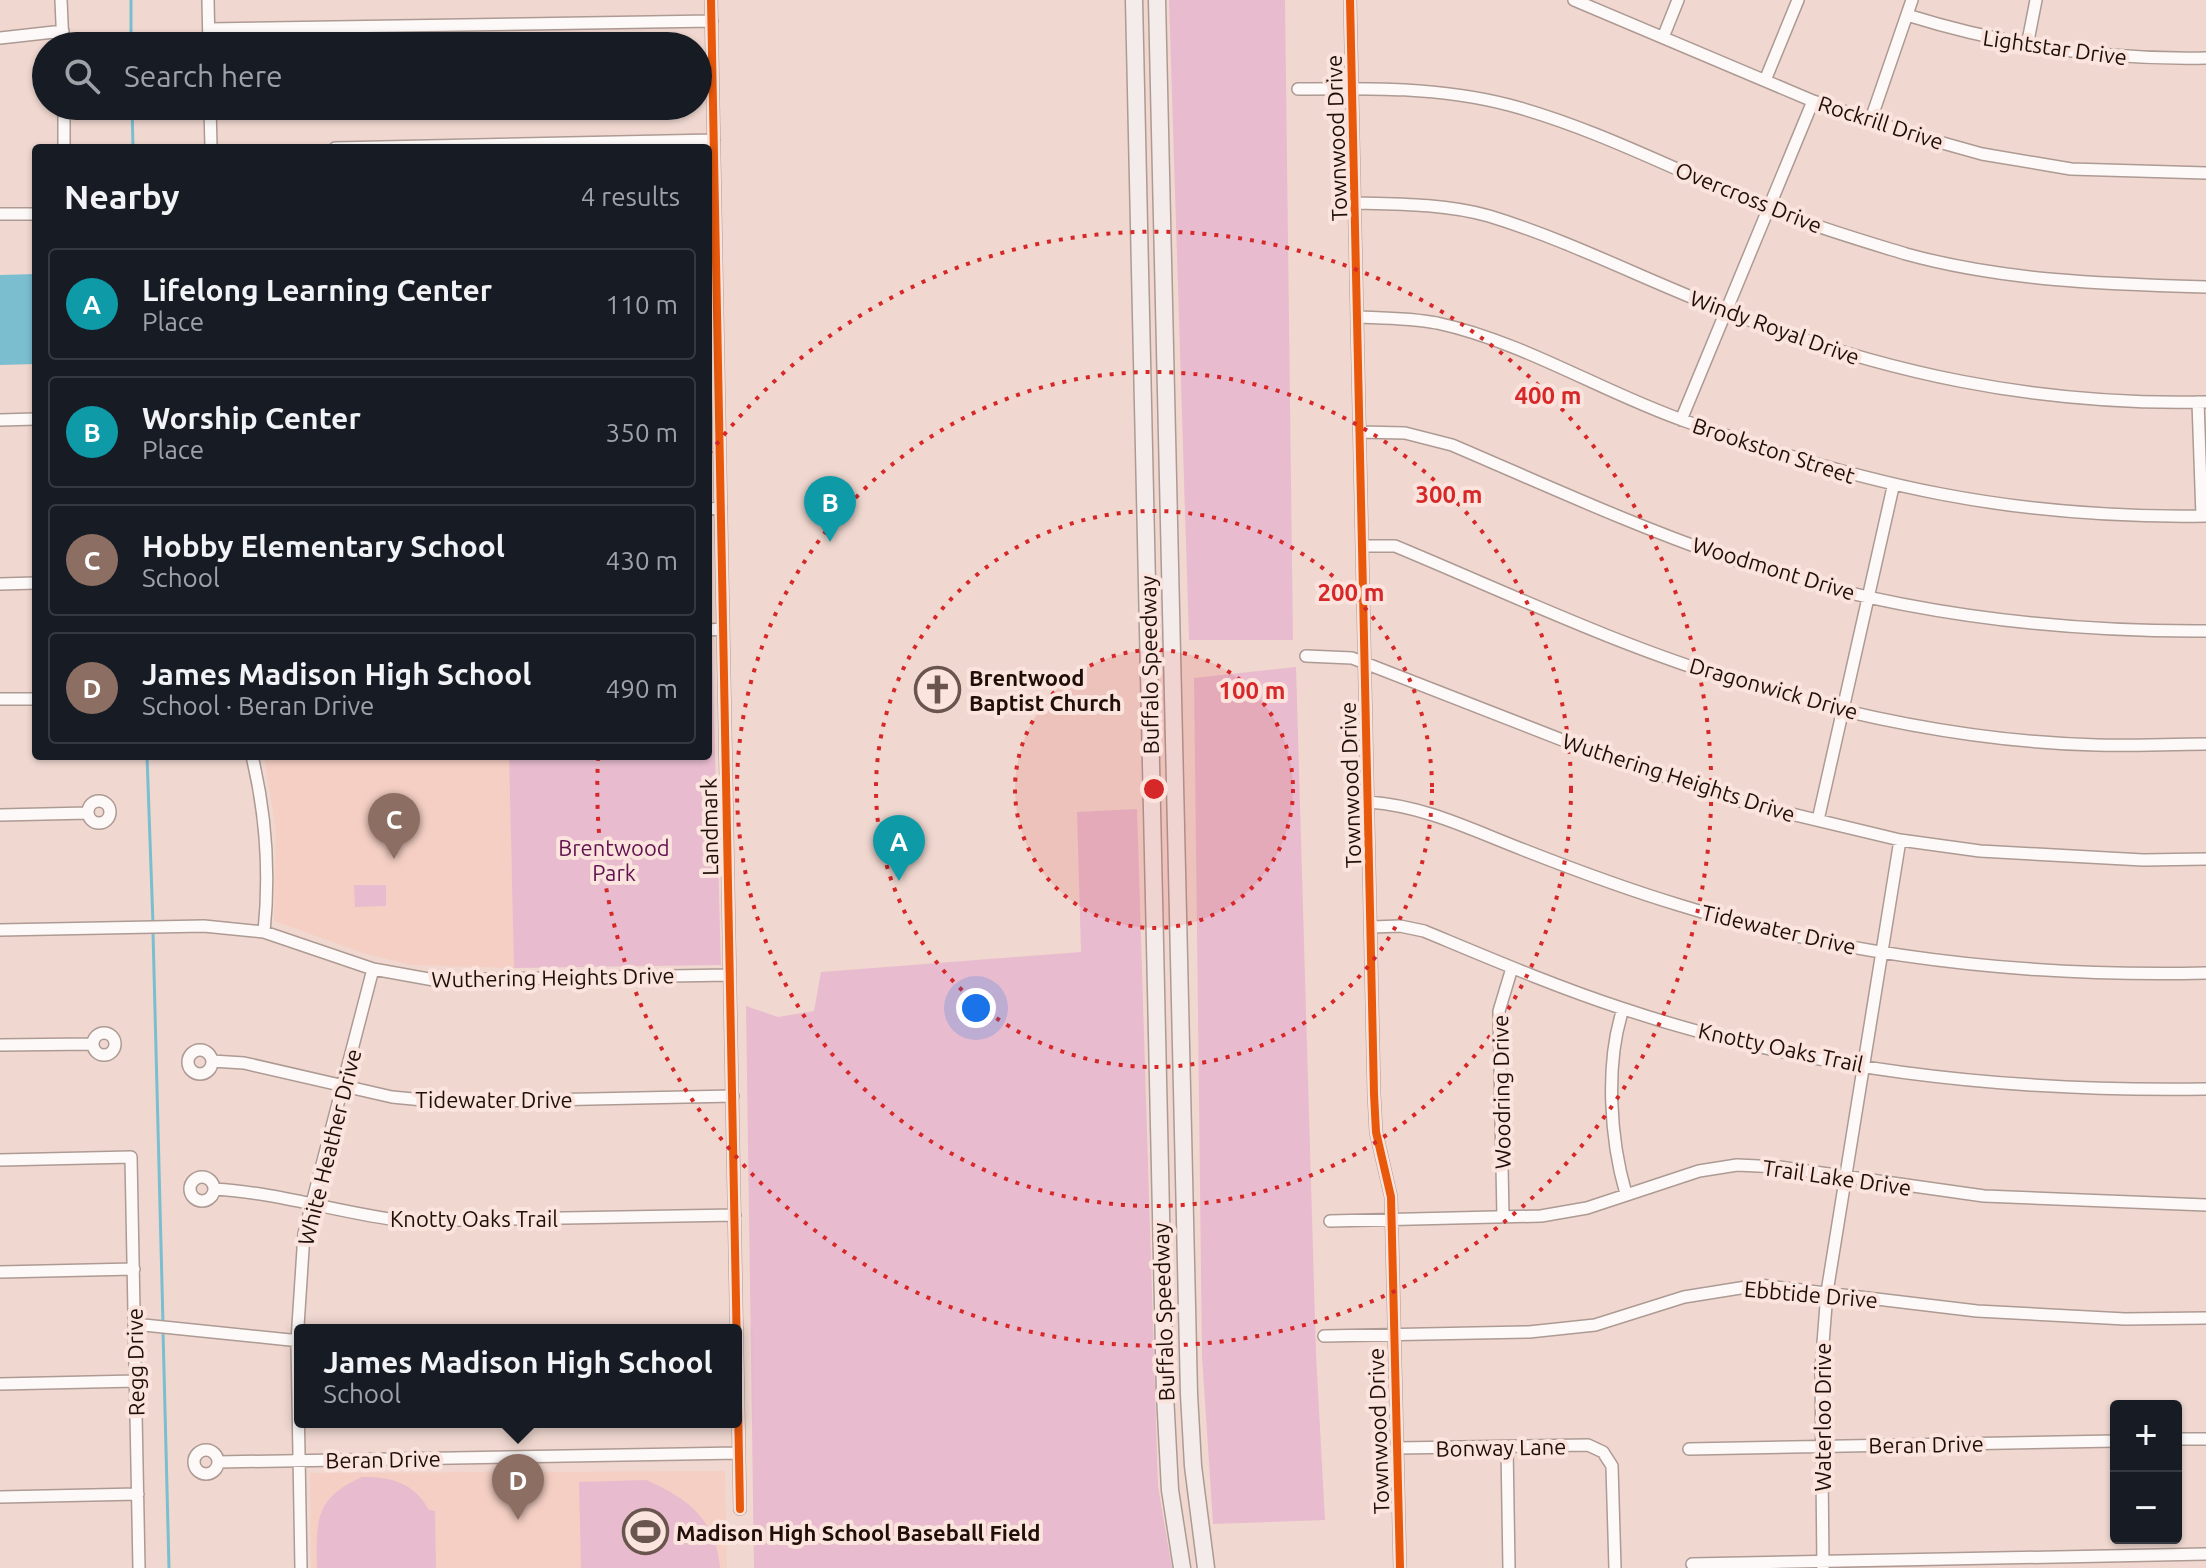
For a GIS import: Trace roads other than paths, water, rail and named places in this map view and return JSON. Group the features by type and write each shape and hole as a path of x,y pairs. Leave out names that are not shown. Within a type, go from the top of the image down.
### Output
{"main road":[{"name":"Buffalo Speedway","path":"1134,0 1165,1394 1170,1490 1181,1564"},
{"name":"Buffalo Speedway","path":"1157,0 1189,1394 1193,1466 1204,1562"},
{"path":"1137,146 1160,146"},
{"path":"1140,298 1163,298"},
{"path":"1143,449 1168,448"},
{"path":"1148,597 1172,597"},
{"path":"1151,750 1175,749"},
{"path":"1154,900 1179,900"},
{"path":"1157,1050 1181,1050"},
{"path":"1160,1206 1186,1206"},
{"path":"1165,1394 1189,1394"},
{"path":"1181,1564 1204,1562"}],"street":[{"path":"54,32 63,31 61,0"},
{"path":"208,0 209,29 712,21"},
{"name":"Landmark","path":"711,0 714,508 723,629 737,1324"},
{"name":"Townwood Drive","path":"1350,0 1376,1132 1388,1178 1392,1220 1400,1568"},
{"name":"Rockrill Drive","path":"1574,0 1870,122 2032,164 2110,172 2206,173"},
{"path":"1664,35 1678,0"},
{"path":"1766,78 1798,0"},
{"path":"1870,122 1912,0"},
{"path":"2027,46 2036,0"},
{"name":"Lightstar Drive","path":"1907,15 2027,46 2128,59 2206,58"},
{"path":"0,38 32,34"},
{"name":"Overcross Drive","path":"1298,89 1353,88 1464,96 1546,116 1770,209 1908,254 1979,270 2078,283 2206,287"},
{"path":"1681,420 1813,101"},
{"path":"64,120 64,144"},
{"path":"210,120 211,144"},
{"path":"524,144 714,140"},
{"name":"Windy Royal Drive","path":"1356,203 1417,204 1487,216 1565,243 1727,312 1883,366 1957,383 2093,399 2202,402"},
{"path":"0,214 32,214"},
{"name":"Brookston Street","path":"1359,317 1412,319 1463,330 1681,420 1834,471 1893,487 2046,512 2204,516"},
{"path":"2202,402 2204,516"},
{"path":"0,420 32,419"},
{"name":"Woodmont Drive","path":"1360,432 1405,433 1452,445 1722,556 1870,597 1936,612 2033,625 2206,631"},
{"path":"1818,820 1893,487"},
{"name":"Dragonwick Drive","path":"1363,546 1395,546 1647,650 1738,682 1842,710 2005,736 2095,745 2206,744"},
{"path":"0,584 32,583"},
{"path":"712,630 723,629"},
{"name":"Wuthering Heights Drive","path":"1306,656 1352,658 1365,662 1611,759 1750,804 1900,840 2037,855 2206,859"},
{"path":"0,699 32,699"},
{"path":"253,760 263,813 268,872 264,932"},
{"name":"Tidewater Drive","path":"1369,802 1404,804 1430,812 1549,860 1680,905 1755,926 1882,952 2046,972 2206,973"},
{"path":"0,815 88,813"},
{"name":"Waterloo Drive","path":"1823,1565 1822,1337 1900,840"},
{"name":"Wuthering Heights Drive","path":"0,930 204,926 264,932 373,969 451,981 729,975"},
{"name":"Knotty Oaks Trail","path":"1372,927 1400,926 1424,931 1623,1009 1758,1045 1865,1066 2044,1086 2206,1089"},
{"name":"Woodring Drive","path":"1503,1217 1499,1011 1512,968"},
{"name":"White Heather Drive","path":"298,1324 298,1291 312,1204 373,969"},
{"path":"1623,1009 1616,1039 1614,1083 1616,1146 1626,1194"},
{"path":"0,1045 92,1044"},
{"name":"Tidewater Drive","path":"212,1061 244,1063 392,1097 444,1102 733,1096"},
{"name":"Regg Drive","path":"0,1160 131,1157 139,1568"},
{"name":"Trail Lake Drive","path":"1330,1221 1541,1216 1587,1208 1699,1171 1737,1165 1847,1176 1984,1196 2206,1205"},
{"name":"Knotty Oaks Trail","path":"215,1189 248,1191 355,1215 404,1221 735,1215"},
{"path":"0,1272 134,1269"},
{"name":"Ebbtide Drive","path":"1324,1336 1529,1332 1595,1325 1684,1297 1759,1285 1915,1305 2034,1315 2206,1318"},
{"path":"134,1324 294,1341"},
{"path":"0,1384 136,1381"},
{"name":"White Heather Drive","path":"299,1428 301,1568"},
{"name":"Landmark","path":"739,1428 740,1509"},
{"path":"2182,1439 2206,1439"},
{"name":"Beran Drive","path":"1689,1449 2110,1441"},
{"name":"Bonway Lane","path":"1397,1448 1588,1445 1603,1452 1612,1466 1615,1568"},
{"path":"1507,1447 1509,1568"},
{"name":"Beran Drive","path":"218,1462 739,1453"},
{"path":"0,1497 138,1494"},
{"path":"1692,1564 1823,1565 2206,1554"}],"water":[{"path":"32,274 32,364 0,365 0,275"}],"waterway":[{"path":"131,0 131,32"},
{"path":"132,120 133,144"},
{"path":"147,760 153,924"},
{"path":"153,932 163,1324"},
{"path":"163,1331 169,1568"}],"place":[{"name":"Worship Center","path":"830,542"},
{"name":"Brentwood Baptist Church","path":"938,690"},
{"name":"Hobby Elementary School","path":"394,859"},
{"name":"Lifelong Learning Center","path":"899,881"},
{"name":"James Madison High School","path":"518,1520"},
{"name":"Madison High School Baseball Field","path":"645,1532"}],"park label":[{"name":"Brentwood Park","path":"614,860"}]}
